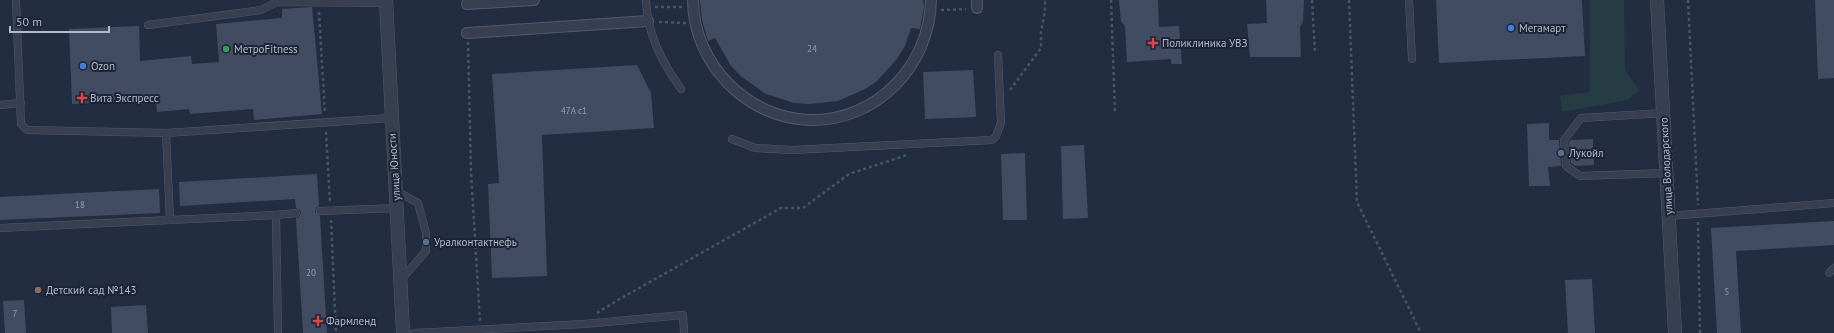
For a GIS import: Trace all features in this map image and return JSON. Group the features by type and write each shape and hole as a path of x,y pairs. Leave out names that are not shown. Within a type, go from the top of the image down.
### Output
{"street":[{"path":"467,4 534,0"},
{"path":"693,0 697,29 704,50 711,64 723,78 745,97 759,106 788,116 812,120 836,117 859,110 880,98 898,83 913,64 925,38 929,25 931,0"},
{"name":"улица Володарского","path":"1657,0 1675,333"},
{"name":"улица Юности","path":"386,1 403,333"},
{"path":"468,33 648,21"}],"lane":[{"path":"16,0 21,124 27,130 166,132 391,118"},
{"path":"646,0 648,21 661,58 681,89"},
{"path":"1409,0 1412,59"},
{"path":"148,25 261,10 277,2 386,1"},
{"path":"732,139 755,148 784,150 992,140 996,136 1001,124 998,55"},
{"path":"0,105 21,103"},
{"path":"1664,112 1581,118 1564,140 1566,166 1580,176 1666,173"},
{"path":"166,132 170,220"},
{"path":"396,191 418,203 426,233 426,251 400,281"},
{"path":"1669,216 1834,203"},
{"path":"320,211 397,208"},
{"path":"0,228 296,213"},
{"path":"276,215 278,333"},
{"path":"414,333 584,324 683,315 684,333"}],"path":[{"path":"1000,100 1011,89 1041,48 1041,31 1045,12 1045,0"},
{"path":"1111,0 1115,112"},
{"path":"1312,0 1315,53"},
{"path":"1349,0 1357,202 1421,333"},
{"path":"1688,0 1698,213 1700,333"},
{"path":"318,2 336,333"},
{"path":"660,7 678,7"},
{"path":"944,10 963,9"},
{"path":"661,23 680,23"},
{"path":"468,33 471,172 481,330"},
{"path":"584,324 618,300 781,208 803,208 849,174 908,155"}],"green space":[{"path":"1590,0 1624,0 1625,70 1639,90 1628,100 1562,112 1560,96 1590,92"}],"building":[{"path":"700,0 923,0 924,8 920,29 911,28 905,46 897,59 877,81 865,89 838,101 809,104 794,103 766,94 742,77 731,66 715,38 708,41 702,20"},
{"name":"Поликлиника УВЗ","path":"1119,0 1158,0 1159,27 1179,26 1182,64 1171,64 1171,59 1127,62 1125,26 1121,22"},
{"name":"Поликлиника УВЗ","path":"1266,0 1304,0 1303,21 1300,27 1301,57 1250,57 1247,24 1267,23"},
{"name":"Мегамарт","path":"1436,0 1582,0 1585,56 1439,63"},
{"path":"1815,0 1834,0 1834,78 1818,79"},
{"path":"312,7 322,114 254,120 253,109 190,114 189,109 157,112 156,100 72,104 69,29 139,26 140,61 191,56 192,64 219,62 216,24 282,18 282,9"},
{"path":"637,65 651,93 654,128 542,135 547,276 492,278 488,184 499,183 492,74"},
{"path":"973,70 976,117 925,119 923,72"},
{"name":"Лукойл","path":"1549,123 1549,140 1559,140 1561,166 1548,167 1550,186 1529,186 1527,124"},
{"path":"1593,139 1594,165 1575,166 1571,163 1569,142 1571,140"},
{"path":"1084,145 1088,218 1063,219 1061,146"},
{"path":"1025,153 1027,220 1003,220 1001,154"},
{"path":"317,174 319,206 316,208 315,212 320,216 327,333 303,333 296,218 299,217 301,213 300,210 296,208 295,199 180,206 179,182"},
{"path":"159,189 160,213 0,220 0,197"},
{"path":"1834,221 1834,245 1736,251 1741,333 1717,333 1711,228"},
{"path":"1592,279 1595,333 1568,333 1565,280"},
{"path":"24,300 26,333 5,333 3,301"},
{"path":"146,305 148,333 112,333 111,307"}],"place":[{"name":"Мегамарт","path":"1511,28"},
{"name":"Поликлиника УВЗ","path":"1153,43"},
{"name":"МетроFitness","path":"226,49"},
{"name":"Ozon","path":"83,66"},
{"name":"Вита Экспресс","path":"82,98"},
{"name":"Лукойл","path":"1561,153"},
{"name":"Уралконтактнефь","path":"426,242"},
{"name":"Детский сад №143","path":"38,290"},
{"name":"Фармленд","path":"318,321"}]}
